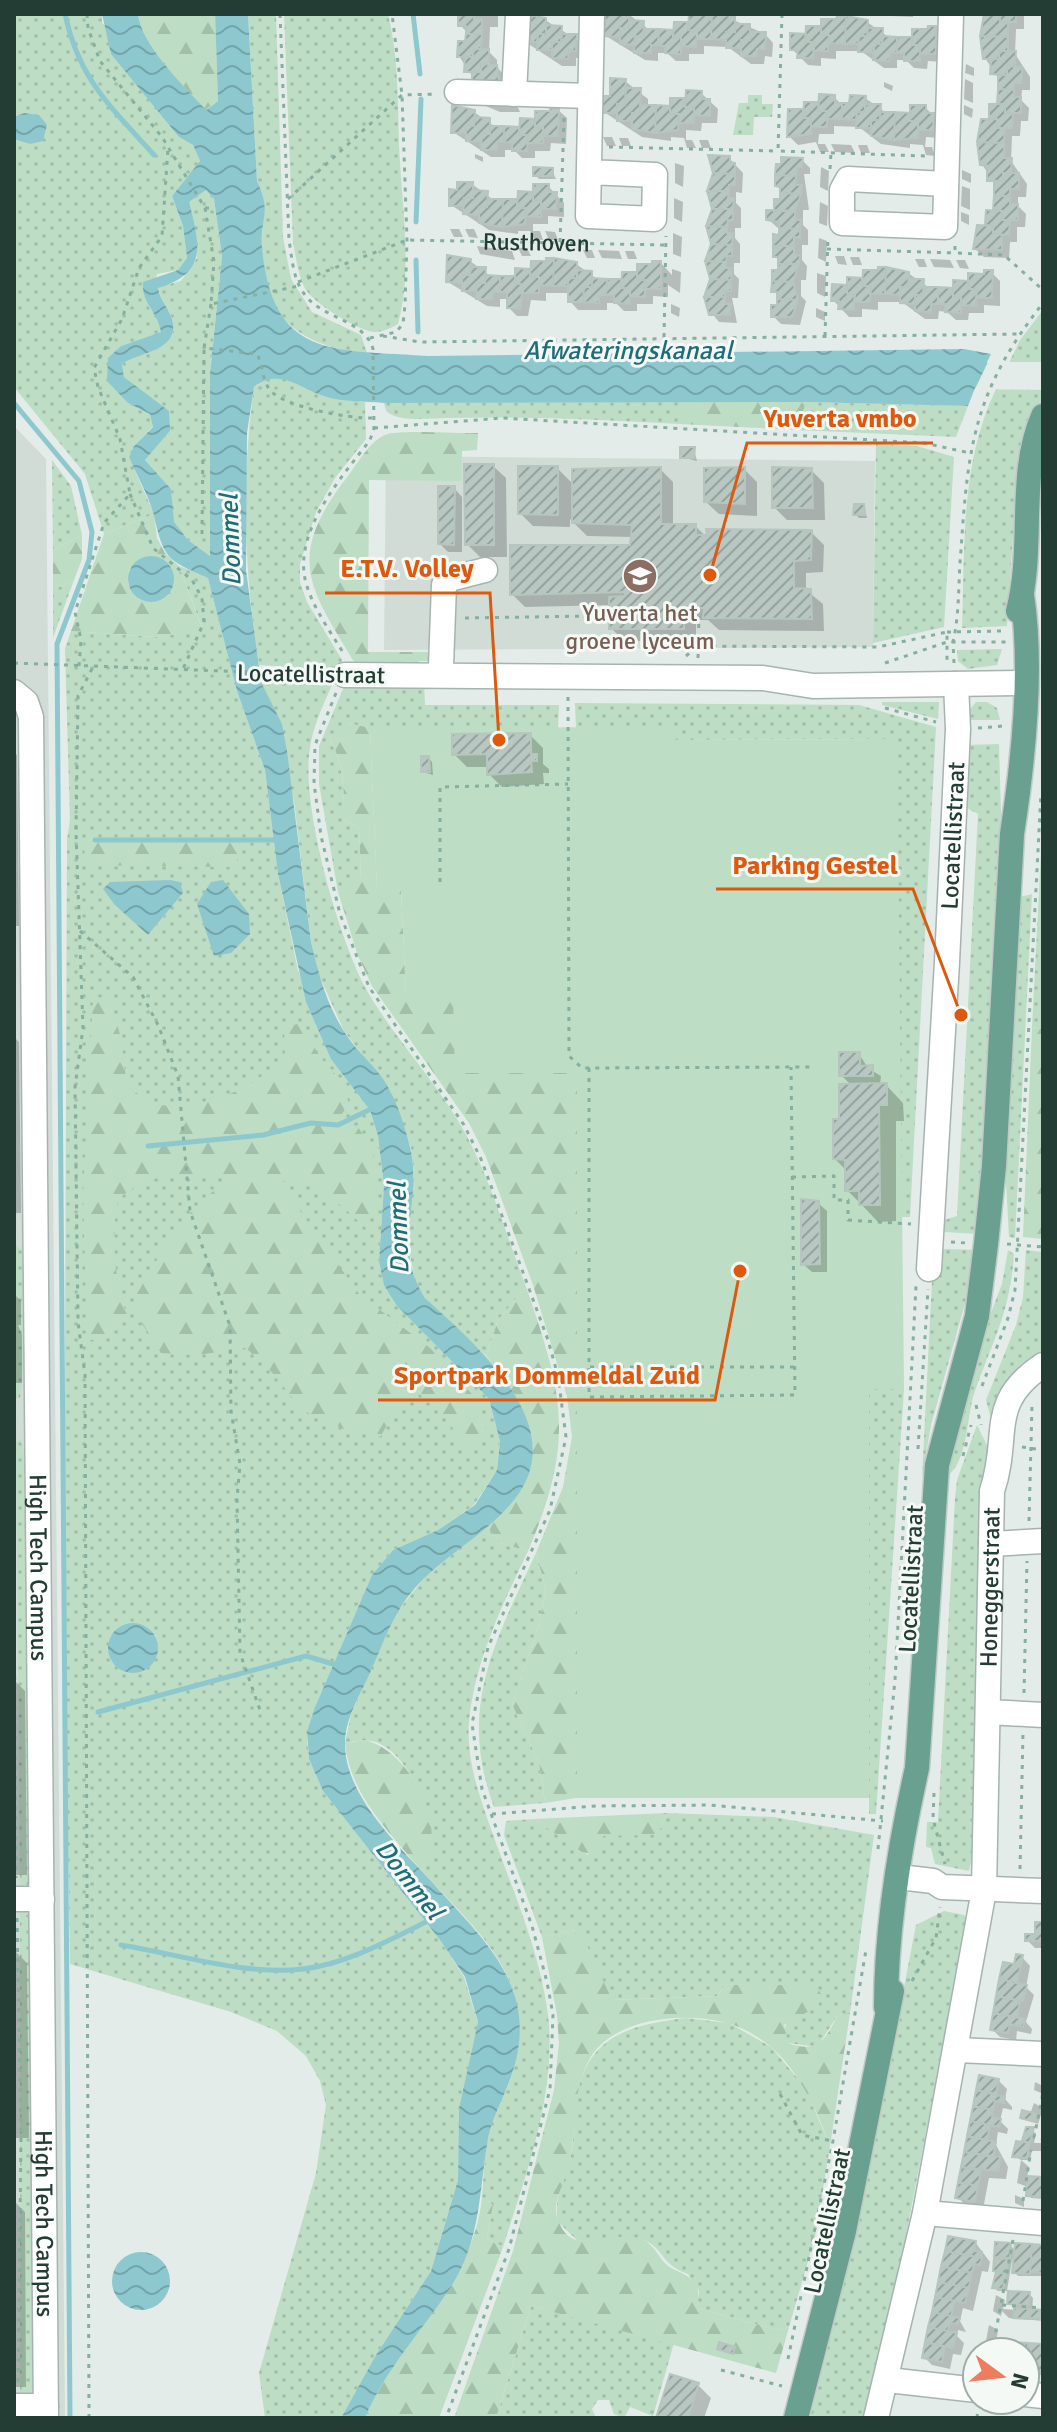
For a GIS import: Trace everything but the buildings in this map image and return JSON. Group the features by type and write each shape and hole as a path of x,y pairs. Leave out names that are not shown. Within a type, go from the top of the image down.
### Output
{"main road":[{"name":"Locatellistraat","path":"796,2418 844,2231 886,2007 902,1960 906,1886 921,1809 917,1768 937,1465 977,1316 994,1166 1012,834 1020,780 1017,683 1012,637 1022,595 1030,456 1043,416"},
{"name":"Locatellistraat","path":"1030,494 1043,454"},
{"name":"Locatellistraat","path":"1012,834 1005,781 1007,726 1028,632 1022,595"}],"street":[{"path":"514,94 518,14"},
{"name":"Rusthoven","path":"592,14 588,216 654,218"},
{"path":"946,184 848,179 842,190 842,223 945,227 951,14"},
{"path":"457,92 590,96"},
{"path":"589,172 655,175 654,218"},
{"path":"441,666 444,585 459,576 485,570"},
{"name":"Locatellistraat","path":"345,675 763,678 813,686 1017,683"},
{"name":"Locatellistraat","path":"922,1276 958,729 952,684"},
{"name":"High Tech Campus","path":"14,692 26,702 31,717 25,1237 42,1899 46,2412 16,2406"},
{"name":"Honeggerstraat","path":"984,1890 992,1491 1001,1464 1008,1397 1016,1384 1043,1365"},
{"path":"991,1544 1036,1542"},
{"path":"988,1712 1033,1715"},
{"path":"906,1886 930,1894 942,1887 1043,1891"},
{"path":"876,2418 888,2380 925,2213 984,1890"},
{"path":"15,1899 42,1899"},
{"path":"957,2050 1043,2054"},
{"path":"925,2213 1043,2223"},
{"path":"888,2380 961,2388"}],"path":[{"path":"87,14 88,28 100,61 168,148 173,161 205,208 214,262 204,348 202,534"},
{"path":"280,14 289,240 299,284 318,309 370,338 396,332 403,324 407,240 402,95 392,14"},
{"path":"778,151 782,14"},
{"path":"288,199 402,95 457,92"},
{"path":"560,242 565,95"},
{"path":"589,146 947,157"},
{"path":"168,148 162,236 139,268 122,319 94,368 98,387 120,439 130,494 153,548 192,580 202,598 204,622 183,669"},
{"path":"830,173 831,153"},
{"path":"205,208 215,208"},
{"path":"654,218 667,228 664,337"},
{"path":"945,227 956,235 955,253"},
{"path":"211,304 299,284 407,240"},
{"name":"Rusthoven","path":"407,240 665,245"},
{"path":"825,336 827,249 1004,255 1043,290"},
{"path":"1012,637 953,642 974,426 1002,362 1043,303"},
{"path":"383,336 420,342 1019,334"},
{"path":"370,338 373,349 374,428 370,440 319,514 304,564 312,599 347,659 345,675 328,708 315,745 314,783 321,836 340,914 369,987 464,1125 481,1159 548,1340 561,1395 566,1437 550,1510 488,1647 472,1724 477,1773 532,1926 551,2004 553,2042 550,2089 524,2197 446,2418"},
{"path":"204,348 257,354 271,391 299,405 374,418"},
{"path":"374,428 502,418 924,443 970,453"},
{"path":"203,426 210,426"},
{"path":"77,666 81,640 75,612 104,523 130,494"},
{"path":"465,618 592,616"},
{"path":"698,678 699,616"},
{"path":"673,656 687,656 698,646 878,647 955,631 1012,637"},
{"path":"947,632 952,684"},
{"name":"Locatellistraat","path":"14,663 345,675"},
{"path":"89,2418 85,1375 78,1322 75,1087 83,1028 76,832 78,696 93,667"},
{"path":"568,678 569,1056 574,1064 589,1068 813,1067"},
{"name":"Locatellistraat","path":"871,703 958,729 1007,726"},
{"path":"440,882 440,787 568,784"},
{"path":"984,1430 976,1405 1008,1318 1018,1245 1041,788"},
{"path":"80,931 133,977 158,1025 178,1076 190,1211 230,1326 231,1411 240,1464 237,1499 240,1653 261,1713"},
{"path":"589,1068 589,1397 795,1395 791,1067"},
{"path":"792,1177 834,1176 834,1200 848,1200 848,1220 919,1224"},
{"path":"1018,1245 1043,1247"},
{"path":"917,1463 922,1276"},
{"path":"878,1853 895,1680 922,1276"},
{"path":"589,1367 794,1367"},
{"path":"1020,1878 1033,1715 1036,1542 1032,1393"},
{"path":"14,1576 15,1899 21,2137 16,2406"},
{"path":"491,1814 596,1806 710,1805 895,1821"},
{"path":"721,2370 782,2386 833,2141 867,1939"},
{"path":"1043,2071 1042,2100 1034,2137 1043,2139"},
{"path":"780,2094 802,2135 833,2141"},
{"path":"14,2137 21,2137"},
{"path":"1022,2208 1031,2150"},
{"path":"995,2336 1014,2234"},
{"path":"1002,2305 1043,2308"},
{"path":"793,2365 797,2352"},
{"path":"785,2392 789,2378"}],"shaded area":[{"path":"14,426 46,459 65,2418 14,2418"},
{"path":"386,456 875,461 873,647 384,650"}],"green space":[{"path":"14,14 102,14 102,22 179,137 193,145 200,161 172,196 183,226 187,258 178,270 157,274 149,307 159,320 161,332 121,346 108,359 128,403 150,413 153,426 134,446 129,457 154,514 104,534 85,474 14,387"},
{"path":"138,14 215,14 218,101 205,110 155,52"},
{"path":"248,14 276,14 283,237 291,279 312,312 361,335 367,353 321,343 302,334 276,307 268,289 263,267 264,205 257,181"},
{"path":"284,14 388,14 396,69 406,264 398,324 384,331 368,331 338,316 311,296 301,279 293,242"},
{"path":"748,95 762,95 762,104 773,104 772,117 754,117 753,135 733,135 739,103 748,103"},
{"path":"206,190 214,199 222,256 210,374 210,556 188,540 173,522 171,489 145,460 170,431 142,392 124,377 122,364 155,350 173,333 172,318 158,287 181,281 197,258 189,202"},
{"path":"1043,310 1043,364 1009,363 1020,340"},
{"path":"269,378 286,379 325,397 365,402 366,439 335,478 316,512 300,564 300,582 307,602 342,660 342,665 334,670 259,665 247,561 247,457 254,387"},
{"path":"996,389 1043,389 1043,401 1016,492 1007,626 962,628 970,476 984,417"},
{"path":"680,402 680,424 534,418 407,418 392,415 386,411 384,403"},
{"path":"680,402 806,402 797,430 680,424"},
{"path":"806,402 968,406 956,437 797,430"},
{"path":"478,433 477,450 462,451 461,481 369,480 368,652 428,652 429,661 419,661 420,671 356,665 326,614 310,572 310,551 328,504 364,453 385,435"},
{"path":"876,444 917,446 954,457 944,627 873,643"},
{"path":"52,460 71,486 82,535 53,550"},
{"path":"154,514 157,538 165,553 179,566 203,631 154,637 71,631 104,534","holes":["145,557 170,566 171,588 156,600 141,600 128,584 129,570"]},
{"path":"82,535 82,559 74,580 53,590 53,550"},
{"path":"179,566 208,577 237,691 265,770 278,874 298,971 370,1110 378,1136 384,1185 379,1261 397,1306 489,1399 500,1440 497,1470 474,1505 438,1530 393,1550 372,1575 315,1707 307,1740 309,1759 323,1791 440,1940 464,1977 478,2023 459,2108 458,2180 431,2271 376,2355 341,2418 265,2418 259,2373 316,2173 326,2105 320,2081 306,2056 277,2031 231,2012 70,1964 64,1603 67,840 70,820 65,649 71,631 154,637 203,630","holes":["170,880 183,893 148,935 163,881","155,1635 158,1650 147,1668 126,1672 112,1662 109,1641"]},
{"path":"74,580 53,638 53,590"},
{"path":"1002,649 997,665 968,669 958,661 957,650"},
{"path":"288,678 329,679 332,685 311,742 308,767 310,797 323,867 355,966 377,1007 463,1129 490,1187 526,1287 498,1320 486,1356 425,1298 416,1284 407,1241 414,1172 411,1148 391,1092 344,1031 318,973 311,942 294,801 261,682 287,683"},
{"path":"346,682 424,682 425,705 559,705 558,729 365,728 349,723 329,738 340,767 344,819 359,829 361,880 338,892 319,784 319,746"},
{"path":"882,702 939,702 938,719 882,705"},
{"path":"976,702 987,702 997,708 1000,720 970,720 970,709"},
{"path":"575,703 859,705 936,727 910,1217 891,1217 897,739 675,740 672,727 576,728"},
{"path":"348,723 370,728 377,889 401,890 406,994 453,995 578,1024 582,1797 545,1803 539,1763 512,1704 538,1628 546,1589 536,1553 563,1487 572,1437 567,1396 533,1285 486,1157 469,1123 372,986 358,956 338,892 361,879 359,829 344,819 340,767 329,738"},
{"path":"673,727 676,740 897,739 904,1389 869,1389 869,1798 577,1798 577,1073 455,1073 453,995 406,995 401,890 377,890 370,728"},
{"path":"999,744 1001,814 979,1234 944,1232 944,1220 957,1216 978,814 965,807 967,745"},
{"path":"1043,814 1043,1029 1032,1027"},
{"path":"85,838 238,840 237,867 84,865"},
{"path":"1032,894 1015,1238 1009,1237 1006,1182 1020,897"},
{"path":"109,996 121,1038 127,1086 151,1102 171,1106 206,1102 258,1079 285,1057 284,1027 302,1023 319,1056 343,1083 349,1104 331,1129 357,1126 376,1164 377,1188 367,1229 316,1189 279,1181 359,1294 430,1348 479,1402 488,1437 467,1450 444,1415 418,1393 398,1406 380,1437 346,1430 302,1410 270,1370 246,1348 197,1355 161,1353 141,1322 134,1299 176,1227 230,1175 172,1175 147,1182 119,1198 115,1259 120,1292 129,1317 103,1342 87,1339 83,1194 93,999"},
{"path":"1032,1027 1043,1029 1043,1239 1023,1237"},
{"path":"15,1244 29,1257 28,1333 20,1398 16,1398"},
{"path":"944,1249 980,1250 931,1425 922,1478 932,1281 935,1256"},
{"path":"1008,1250 1014,1254 1005,1309 972,1401 963,1450 959,1461 946,1477 987,1323 1002,1284"},
{"path":"1026,1250 1043,1252 1043,1356 995,1434 986,1400 1016,1325 1023,1297"},
{"path":"526,1287 549,1359 559,1419 553,1479 528,1551 502,1544 486,1526 507,1505 521,1484 529,1463 530,1442 526,1421 517,1400 486,1356 498,1320"},
{"path":"869,1388 904,1389 876,1814 869,1814"},
{"path":"977,1425 996,1464 977,1857 972,1857 969,1871 935,1864 931,1848 926,1847 927,1822 938,1822 957,1480"},
{"path":"21,1440 31,1486 31,1883 20,1891 16,1441"},
{"path":"486,1526 502,1544 528,1551 483,1655 472,1699 469,1750 482,1803 539,1967 550,2044 538,2133 503,2247 487,2238 493,2205 482,2197 490,2128 511,2078 518,2044 518,2014 512,1987 484,1939 422,1871 428,1856 428,1818 414,1780 403,1763 376,1742 345,1743 351,1714 396,1613 425,1577"},
{"path":"536,1553 546,1589 538,1628 512,1704 539,1763 545,1803 494,1807 479,1738 480,1707 495,1646"},
{"path":"365,1740 382,1747 397,1759 422,1794 432,1835 430,1854 422,1871 373,1812 355,1780 345,1743"},
{"path":"667,1813 773,1817 874,1835 850,2013 838,2015 817,2047 788,2043 784,2032 787,2021 818,2006 816,1985 725,1985 717,1996 612,2000 573,1930 542,1937 504,1835 506,1821 534,1819 588,1855 602,1836 644,1834 661,1828"},
{"path":"667,1813 661,1828 654,1835 603,1836 602,1849 596,1855 582,1852 534,1819"},
{"path":"20,1908 32,1915 36,2389 20,2399"},
{"path":"944,1911 964,1915 967,1920 902,2256 865,2418 810,2418 859,2223 916,1925"},
{"path":"572,1930 586,1943 612,2000 717,1996 725,1985 816,1985 822,1996 818,2006 784,2025 788,2043 807,2047 824,2038 838,2015 850,2013 830,2146 815,2109 796,2075 770,2046 754,2035 736,2026 698,2018 655,2020 615,2034 599,2046 583,2074 575,2111 570,2162 557,2198 558,2220 573,2239 593,2241 627,2237 644,2240 668,2266 695,2282 697,2308 778,2330 789,2327 776,2373 531,2306 496,2418 454,2418 513,2251 554,2090 559,2043 557,2015 542,1937"},
{"path":"685,2018 729,2023 771,2047 805,2087 830,2146 815,2237 789,2327 778,2330 697,2308 699,2291 688,2274 672,2266 650,2243 628,2237 579,2242 558,2222 558,2196 571,2155 574,2111 586,2068 596,2052 624,2032"},
{"path":"482,2197 493,2205 487,2238 503,2247 439,2418 365,2418 379,2390 465,2258 476,2229"},
{"path":"531,2306 674,2343 653,2416 630,2407 624,2418 614,2414 609,2400 598,2400 592,2409 596,2418 496,2418"}],"water":[{"name":"Dommel","path":"102,14 138,14 155,52 206,110 218,101 215,14 248,14 257,181 265,208 262,247 268,284 279,312 295,330 315,342 338,349 428,356 964,349 991,354 987,362 996,389 975,388 968,406 806,402 384,403 333,399 281,379 263,381 254,387 247,433 246,570 261,682 282,724 287,751 311,942 336,1018 393,1096 409,1143 413,1182 409,1239 415,1278 425,1298 491,1363 511,1388 525,1416 532,1444 529,1472 514,1500 426,1576 400,1608 347,1726 347,1763 364,1801 390,1836 488,1947 514,1992 519,2017 519,2046 489,2136 477,2217 468,2251 452,2285 394,2366 365,2418 341,2418 376,2355 431,2271 458,2180 459,2108 478,2022 465,1977 440,1940 323,1791 309,1759 307,1732 372,1575 393,1550 438,1530 475,1505 497,1470 500,1441 489,1399 397,1306 384,1285 379,1261 384,1185 378,1136 370,1110 331,1059 306,1002 278,874 265,770 237,691 208,578 176,562 165,550 149,501 129,457 134,446 153,427 150,414 128,403 107,381 108,358 121,346 161,332 145,296 143,282 178,270 187,258 183,226 172,196 200,161 193,145 179,137 111,54","holes":["206,190 214,199 222,256 210,374 210,556 188,540 174,522 171,489 145,460 170,431 169,411 124,377 122,364 163,346 173,333 173,323 158,288 174,282 193,266 197,244 189,202"]},
{"path":"24,113 39,115 47,125 43,141 30,144 14,139 14,117"},
{"path":"151,556 167,563 174,579 167,595 151,602 135,595 128,579 135,563"},
{"path":"223,880 249,914 250,934 231,953 214,956 197,904 211,882"},
{"path":"110,882 180,882 183,893 148,935 115,905 103,889"},
{"path":"133,1623 151,1630 158,1648 151,1666 133,1673 115,1666 108,1648 115,1630"},
{"path":"141,2252 162,2260 170,2281 162,2302 141,2310 120,2302 112,2281 120,2260"}],"pier":[{"path":"988,362 1043,362 1043,390 975,389"}],"waterway":[{"path":"65,14 71,37 88,75 111,107 154,155"},
{"path":"413,14 420,74"},
{"path":"416,222 421,99"},
{"path":"416,260 418,332"},
{"path":"14,403 79,481 92,532 89,560 57,644 70,2418"},
{"path":"95,840 274,840"},
{"path":"148,1146 263,1135 311,1123 338,1125 373,1108"},
{"path":"98,1712 306,1656 340,1666"},
{"name":"Dommel","path":"121,1945 236,1967 303,1969 352,1957 428,1921"}],"place":[{"name":"Yuverta vmbo","path":"710,575"},
{"name":"Yuverta het groene lyceum","path":"640,576"},
{"name":"E.T.V. Volley","path":"499,740"},
{"name":"Parking Gestel","path":"961,1015"},
{"name":"Sportpark Dommeldal Zuid","path":"740,1271"}],"water label":[{"name":"Afwateringskanaal","path":"628,351"}]}
